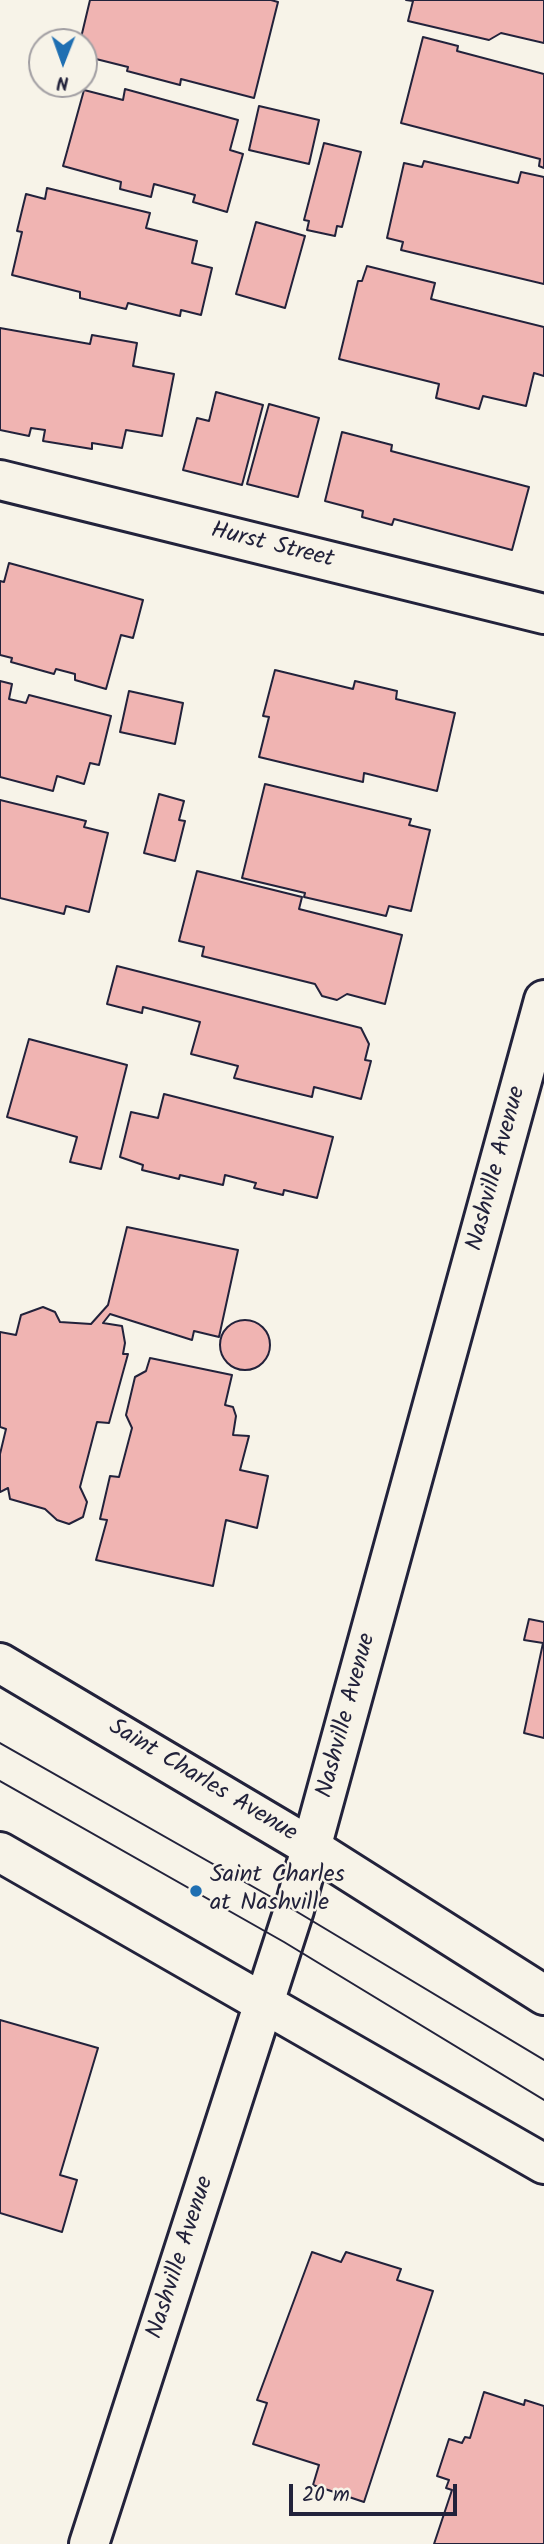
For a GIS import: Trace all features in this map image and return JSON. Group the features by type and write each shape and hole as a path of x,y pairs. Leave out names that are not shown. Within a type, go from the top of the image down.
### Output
{"street":[{"name":"Hurst Street","path":"0,480 544,614"},
{"name":"Nashville Avenue","path":"89,2544 265,2004 312,1847 544,1000"},
{"name":"Saint Charles Avenue","path":"0,1663 312,1847 544,1995"},
{"path":"0,1852 544,2164"}],"building":[{"path":"90,0 278,2 254,98 181,79 180,85 127,71 128,67 98,60 98,28 83,28"},
{"path":"406,0 544,0 544,43 501,33 489,40 408,21 413,1"},
{"path":"423,37 458,46 457,51 544,74 544,168 539,166 540,159 401,123"},
{"path":"125,89 238,120 230,150 243,154 227,212 193,202 195,195 154,184 151,197 120,189 121,182 63,166 82,98 98,98 98,94 123,100"},
{"path":"259,106 319,120 309,164 249,150"},
{"path":"324,143 361,152 342,227 337,226 335,236 307,230 309,221 304,220"},
{"path":"424,161 518,183 521,172 544,177 544,284 401,250 403,242 387,238 404,163 422,167"},
{"path":"47,188 150,213 146,228 197,241 192,263 212,268 201,315 181,310 180,316 128,303 126,309 80,298 80,292 12,275 22,232 17,231 26,194 45,199"},
{"path":"256,222 305,236 285,308 236,294"},
{"path":"367,266 435,283 431,299 544,327 544,376 534,373 526,406 483,396 479,409 436,398 439,384 339,359 358,281 362,281"},
{"path":"0,328 90,344 92,335 137,343 133,366 174,374 162,436 126,430 122,448 92,443 92,449 43,441 45,430 31,428 29,436 0,430"},
{"path":"216,392 263,405 242,485 183,470 197,418 209,421"},
{"path":"269,404 319,418 298,497 247,484"},
{"path":"342,432 392,445 391,451 529,487 512,550 394,519 392,525 362,517 363,511 325,501"},
{"path":"9,563 143,600 133,638 121,635 106,689 75,680 75,674 56,669 54,674 11,662 12,658 0,655 0,581 4,582"},
{"path":"275,670 353,689 355,681 397,691 396,699 455,713 437,791 364,773 363,782 259,757 269,717 263,716"},
{"path":"0,681 12,684 9,699 26,703 29,695 111,716 99,765 90,763 84,784 57,776 53,791 0,777"},
{"path":"129,691 183,703 175,744 120,732"},
{"path":"265,784 411,819 409,825 430,830 411,911 389,906 386,916 304,897 305,893 242,878"},
{"path":"159,794 184,801 179,820 185,821 175,861 144,853"},
{"path":"0,800 86,821 84,827 108,833 89,912 66,906 64,914 0,898"},
{"path":"197,871 302,897 299,909 402,935 385,1004 347,994 337,1000 322,996 315,984 202,956 204,947 179,941"},
{"path":"117,966 361,1028 369,1044 365,1060 371,1061 361,1099 314,1087 312,1097 234,1078 238,1066 191,1054 200,1022 143,1007 142,1013 107,1004"},
{"path":"29,1039 127,1065 101,1169 70,1162 77,1137 7,1117"},
{"path":"164,1094 333,1137 317,1198 284,1190 283,1195 254,1188 256,1183 225,1175 223,1185 180,1175 179,1179 142,1170 143,1165 120,1157 131,1112 158,1118"},
{"path":"127,1227 238,1250 219,1337 194,1331 192,1340 110,1314 103,1323 122,1326 125,1343 123,1354 128,1354 109,1423 97,1422 80,1487 87,1502 83,1517 69,1524 57,1520 45,1509 10,1499 8,1488 0,1492 0,1454 6,1429 0,1427 0,1332 16,1335 21,1315 43,1307 55,1312 60,1322 91,1324 108,1305"},
{"path":"245,1320 263,1327 270,1345 263,1363 245,1370 227,1363 220,1345 227,1327"},
{"path":"150,1358 232,1375 225,1405 233,1407 236,1416 233,1435 249,1436 240,1470 268,1476 257,1528 226,1520 213,1586 96,1560 107,1520 100,1519 110,1476 119,1477 132,1428 126,1415 135,1377 146,1371"},
{"path":"529,1619 544,1622 544,1738 524,1733 543,1643 524,1640"},
{"path":"0,2020 98,2048 60,2175 77,2180 62,2232 0,2213"},
{"path":"312,2252 341,2262 346,2252 401,2269 397,2280 433,2291 364,2502 313,2485 319,2465 253,2444 267,2403 257,2400"},
{"path":"484,2392 524,2405 525,2400 544,2406 544,2544 434,2544 452,2490 446,2488 449,2480 437,2476 449,2439 462,2443 465,2437 470,2438"}],"tram line":[{"path":"0,1743 294,1910 544,2060"},
{"path":"0,1781 284,1942 544,2100"}],"place":[{"name":"Saint Charles at Nashville","path":"196,1891"}]}
